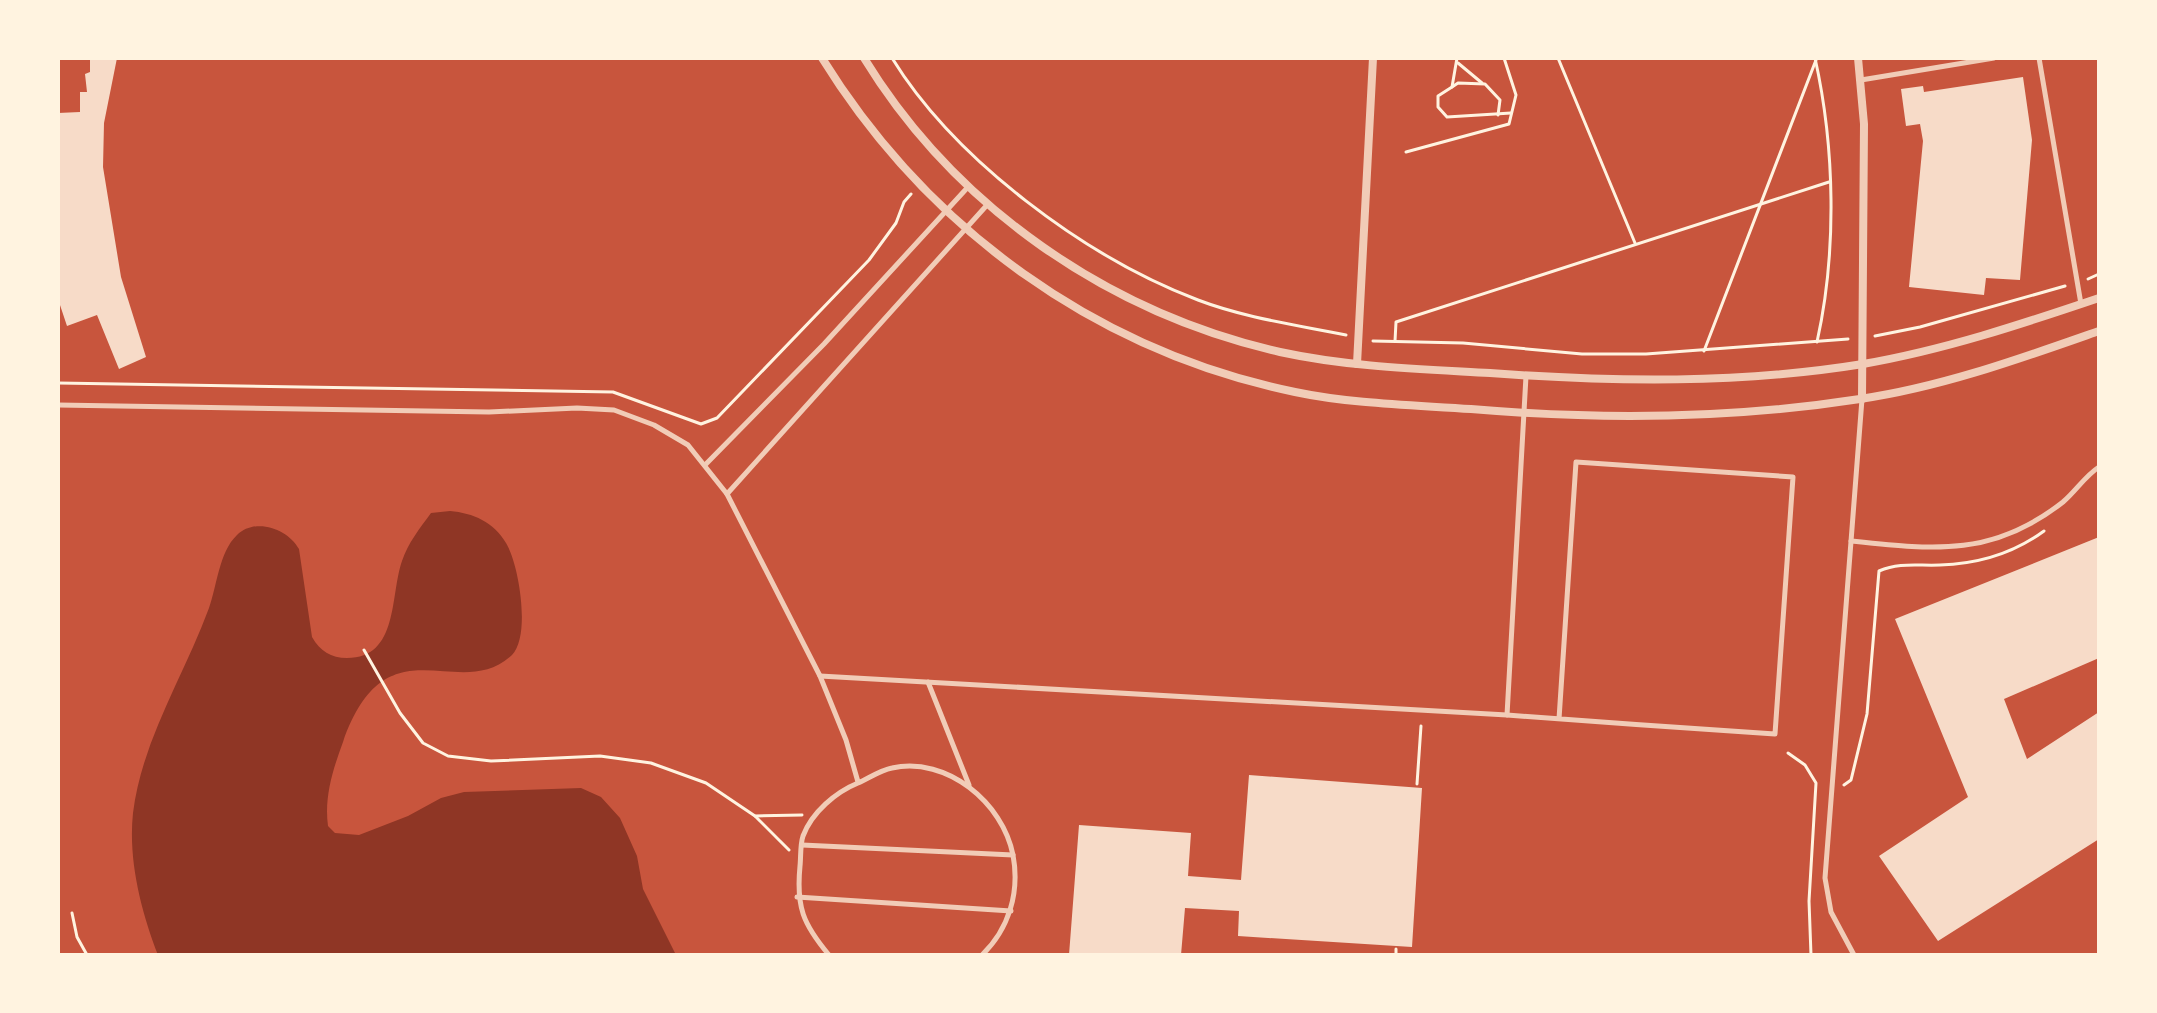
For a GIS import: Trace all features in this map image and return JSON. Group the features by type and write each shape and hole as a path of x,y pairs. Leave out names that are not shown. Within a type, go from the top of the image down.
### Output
{"street":[{"path":"822,58 872,135 946,212 1049,293 1083,314 1206,368 1296,392 1343,399 1524,414 1695,416 1862,399 2008,362 2099,331"},
{"path":"864,58 887,97 987,205 1084,276 1140,304 1237,341 1357,364 1583,380 1693,380 1862,364 1926,351 2099,298"},
{"path":"1357,364 1373,58"},
{"path":"1858,58 1861,80 1862,399"}],"lane":[{"path":"1861,80 1994,58"},
{"path":"2039,58 2081,304"},
{"path":"706,464 824,344 968,187"},
{"path":"727,494 987,205"},
{"path":"1507,715 1526,376"},
{"path":"1854,955 1831,912 1825,878 1862,399"},
{"path":"58,405 614,410 654,425 688,445 727,494 820,676 846,740 858,782"},
{"path":"820,676 1507,715 1559,719 1775,734 1793,477 1576,462 1559,719"},
{"path":"1851,541 1942,550 2003,539 2066,500 2099,467"},
{"path":"928,682 969,786"},
{"path":"829,955 809,931 797,897 803,836 834,793 892,768 930,770 969,786 992,808 1009,839 1016,875 1011,911 994,943 982,955"},
{"path":"802,845 1013,855"},
{"path":"797,897 1011,911"}],"path":[{"path":"892,58 908,84 960,142 1046,216 1149,276 1198,300 1264,319 1358,338 1582,354 1704,351 1817,342 1863,338 1920,327 2099,274"},
{"path":"1406,152 1504,128 1509,124 1516,95 1504,58"},
{"path":"1558,58 1636,244"},
{"path":"1816,59 1826,124 1829,182 1827,294 1817,342"},
{"path":"1704,351 1816,59"},
{"path":"1452,87 1458,61 1500,100 1498,115"},
{"path":"1485,84 1458,83 1438,96 1438,107 1447,117 1511,113"},
{"path":"943,161 960,142"},
{"path":"1395,341 1396,322 1829,182"},
{"path":"58,383 613,392 701,424 717,418 869,260 896,223 904,202 920,185"},
{"path":"1816,783 1848,785 1851,780 1865,728 1879,571 1902,564 1968,563 2008,552 2046,530"},
{"path":"364,650 400,713 423,743 448,756 491,761 600,756 651,763 706,783 755,816 800,861"},
{"path":"1417,784 1421,726"},
{"path":"1788,753 1805,765 1816,783 1809,901 1811,955"},
{"path":"755,816 818,815"},
{"path":"72,913 77,937 87,955"},
{"path":"1396,949 1396,955"}],"shaded area":[{"path":"450,511 482,520 495,529 506,543 515,567 521,600 518,646 512,655 491,668 469,672 424,670 402,673 381,683 361,704 343,742 328,794 328,826 335,833 359,835 408,816 441,798 464,792 581,788 601,797 620,818 637,856 643,889 676,955 158,955 137,885 132,849 133,813 154,734 199,633 222,560 231,542 245,530 262,526 280,531 294,542 299,549 312,637 326,653 347,658 364,655 376,648 390,622 398,575 408,548 431,513"}],"building":[{"path":"90,58 117,58 104,123 103,167 121,277 146,357 119,369 97,315 67,326 58,299 58,113 80,112 80,92 87,92 85,74 90,72"},
{"path":"2023,77 2032,140 2020,280 1986,278 1984,295 1909,287 1923,141 1920,124 1906,126 1901,89 1923,86 1924,92"},
{"path":"2099,537 2099,658 2004,699 2027,759 2099,712 2099,839 1938,941 1879,856 1968,797 1895,619"},
{"path":"1249,775 1422,788 1412,947 1238,936 1239,911 1185,908 1181,955 1069,955 1079,825 1191,833 1188,876 1241,880"}]}
